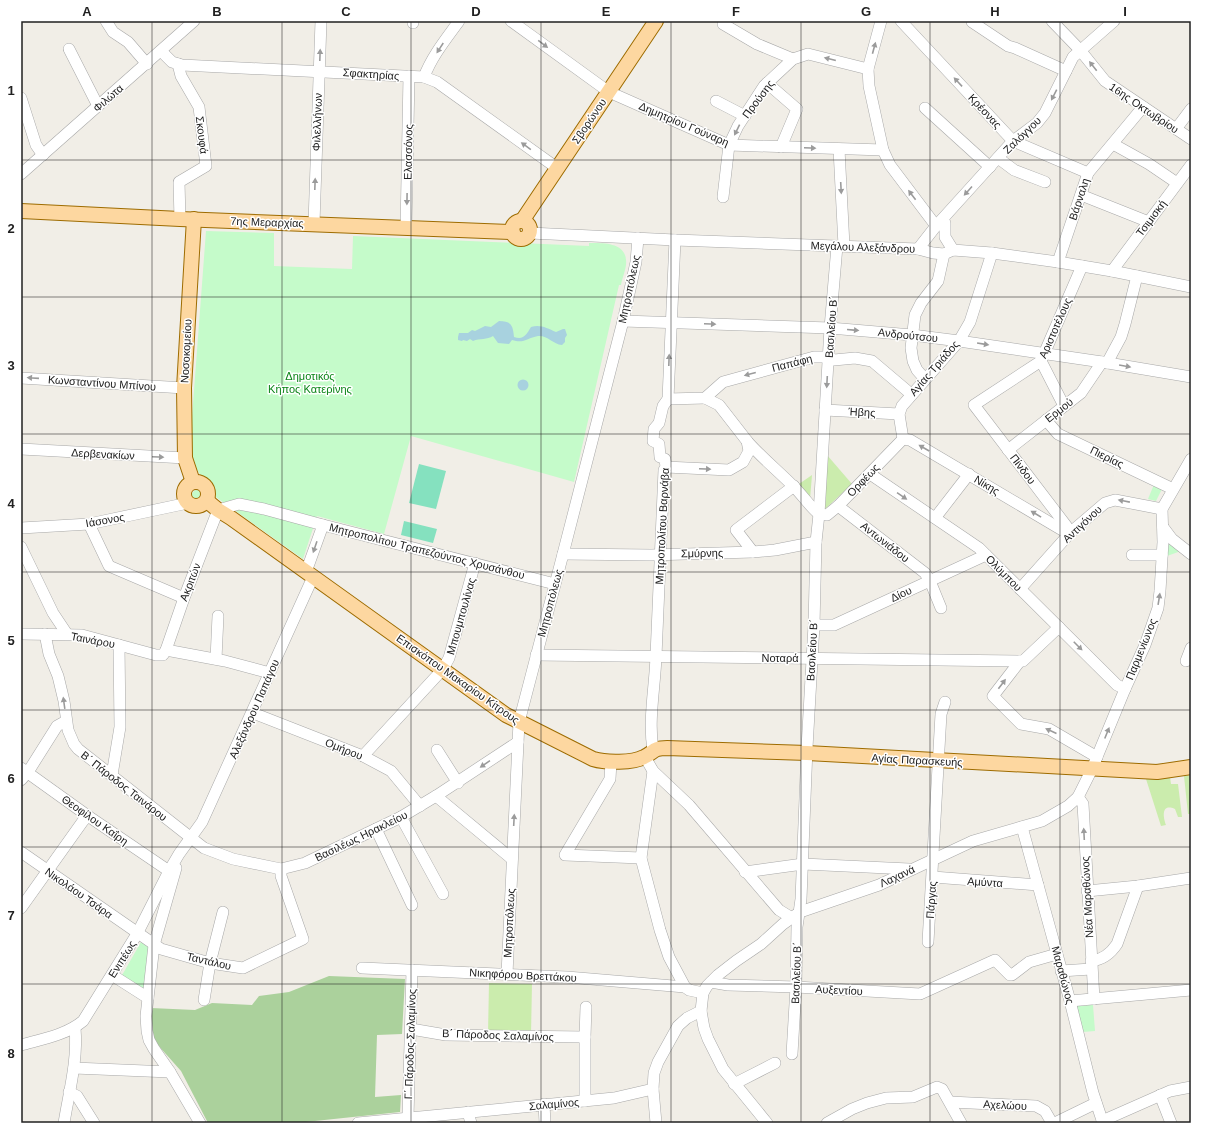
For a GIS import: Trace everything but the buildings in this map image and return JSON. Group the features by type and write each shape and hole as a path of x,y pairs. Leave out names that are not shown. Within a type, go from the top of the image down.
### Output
{"main road":[{"name":"Σβορώνου","path":"522,221 656,21"},
{"name":"7ης Μεραρχίας","path":"21,211 513,232"},
{"name":"Νοσοκομείου","path":"187,219 184,388 185,458 193,482"},
{"path":"522,221 529,225 530,233 527,237 521,239 516,237 513,232 514,224 522,221"},
{"path":"193,482 205,485 209,492 207,501 200,506 188,503 184,497 187,486 193,482"},
{"name":"Επισκόπου Μακαρίου Κίτρους","path":"207,501 506,715 518,722 602,762 639,760 649,754"},
{"name":"Αγίας Παρασκευής","path":"649,754 667,748 807,753 939,761 1094,763 1157,772 1191,767"}],"street":[{"path":"106,21 113,32 128,42 147,64"},
{"name":"Φιλώτα","path":"21,174 194,21"},
{"name":"Φιλελλήνων","path":"314,224 321,21"},
{"path":"424,77 443,42 459,21"},
{"name":"Δημητρίου Γούναρη","path":"511,21 609,92 729,145 883,150"},
{"path":"881,21 868,69 869,86 883,150 890,165 939,223 945,223 945,237 948,252 938,281 921,303 915,315 912,336 911,348 913,361 917,370 925,379"},
{"name":"Κρέσνας","path":"900,21 1013,141 1088,173"},
{"name":"16ης Οκτωβρίου","path":"1052,21 1080,50 1105,81 1191,139"},
{"name":"Ζαλόγγου","path":"918,249 939,223 1013,141 1037,123 1045,113 1073,57 1114,21"},
{"path":"972,22 1008,46 1066,71"},
{"path":"723,24 757,44 793,59 808,54 868,69"},
{"path":"69,49 98,106"},
{"path":"161,51 172,62 178,64"},
{"name":"Προύσης","path":"723,197 729,145 738,126 767,83 793,59"},
{"name":"Σφακτηρίας","path":"178,64 424,77 437,82 557,168"},
{"name":"Σκουφά","path":"178,64 181,76 199,107 206,166 179,182 187,219"},
{"name":"Ελασσόνος","path":"406,228 409,76"},
{"path":"767,83 796,109 781,147"},
{"path":"21,98 36,145 43,155"},
{"path":"716,101 744,116"},
{"name":"Βάρναλη","path":"1058,262 1088,173 1143,107"},
{"path":"925,108 990,167"},
{"path":"1176,129 1191,109"},
{"path":"1113,144 1149,164 1177,183"},
{"name":"Βασιλείου Β΄","path":"792,1054 796,987 796,915 803,864 814,625 816,542 820,514 830,328 841,246 839,149"},
{"path":"998,158 1014,170 1045,182"},
{"name":"Τσιμισκή","path":"1112,271 1177,183 1190,168"},
{"path":"1081,195 1148,222"},
{"name":"Μεγάλου Αλεξάνδρου","path":"530,233 918,249 933,253 992,253 1112,271 1191,287"},
{"name":"Μητροπόλεως","path":"506,974 518,722 623,321 636,262 638,238"},
{"name":"Μητροπολίτου Βαρνάβα","path":"649,754 656,657 664,470 666,467 665,459 660,457 659,444 653,441 653,435 654,429 659,423 663,406 668,398 675,240"},
{"name":"Αγίας Τριάδος","path":"899,414 902,406 911,394 959,341 970,322 992,253"},
{"name":"Αριστοτέλους","path":"974,405 1043,358 1082,266"},
{"name":"Ερμού","path":"1008,450 1081,393 1105,363 1121,336 1126,324 1137,276"},
{"name":"Ανδρούτσου","path":"623,321 830,328 912,336 959,341 1043,358 1105,363 1191,377"},
{"name":"Παπάφη","path":"705,398 723,382 814,356 828,357 834,360 855,358 872,361 911,394"},
{"path":"1043,358 1064,406"},
{"name":"Κωνσταντίνου Μπίνου","path":"21,378 184,388"},
{"path":"668,398 705,398 719,405 758,453 794,486 810,507 820,514"},
{"name":"Πίνδου","path":"974,405 1070,533"},
{"name":"Ήβης","path":"825,410 899,414"},
{"path":"899,414 903,439"},
{"name":"Πιερίας","path":"1046,420 1058,434 1173,489"},
{"name":"Ορφέως","path":"820,514 827,515 838,506 903,439"},
{"name":"Νίκης","path":"903,439 910,440 1070,533"},
{"path":"666,467 729,470 743,462 748,451 747,441"},
{"name":"Δερβενακίων","path":"21,449 185,458"},
{"path":"1162,509 1191,459"},
{"name":"Ολύμπου","path":"870,474 979,548 1117,685 1125,689"},
{"path":"935,518 969,474"},
{"path":"753,552 736,530 794,486"},
{"name":"Αντιγόνου","path":"1020,589 1070,533 1105,503 1115,500 1162,509"},
{"name":"Ιάσονος","path":"21,528 89,524 188,503"},
{"path":"218,510 239,504 264,509 323,525"},
{"name":"Αντωνιάδου","path":"838,506 925,573 930,581"},
{"name":"Παρμενίωνος","path":"1094,763 1145,645 1158,608 1162,555 1162,509"},
{"name":"Ακριτών","path":"165,652 218,510"},
{"path":"89,524 109,566 184,598"},
{"name":"Μητροπολίτου Τραπεζούντος Χρυσάνθου","path":"310,574 323,525 555,584"},
{"path":"1163,527 1172,539 1191,554"},
{"name":"Σμύρνης","path":"563,554 660,555 753,552 775,550 816,542"},
{"path":"21,547 53,613 67,634"},
{"name":"Δίου","path":"814,625 834,625 986,555"},
{"path":"1132,555 1162,555"},
{"name":"Μπουμπουλίνας","path":"363,756 443,670 449,658 475,564"},
{"name":"Αλεξάνδρου Παπάγου","path":"191,838 202,822 253,712 310,574"},
{"path":"930,581 941,608"},
{"path":"216,659 218,616"},
{"path":"1059,627 1023,661 1020,661 993,696 1021,724 1049,729 1094,763"},
{"name":"Ταινάρου","path":"21,634 82,635 156,655 165,652 216,659 270,673"},
{"name":"Β΄ Πάροδος Ταινάρου","path":"45,634 58,676 64,701 69,734 74,744 78,749 191,838"},
{"path":"112,775 120,727 118,645"},
{"path":"1186,661 1191,648"},
{"name":"Νοταρά","path":"536,655 1020,661"},
{"name":"Πάργας","path":"928,942 942,714 945,702"},
{"name":"Ομήρου","path":"253,712 363,756 390,771 420,806"},
{"path":"23,773 57,726 66,721"},
{"name":"Βασιλέως Ηρακλείου","path":"191,838 204,848 233,859 280,869 305,863 401,817 458,782 518,742"},
{"path":"436,750 458,782"},
{"path":"649,754 653,771 641,858 660,930 669,956 685,987 689,990 703,993 701,1011 704,1028 723,1069 767,1123"},
{"path":"611,762 610,779 565,855 641,858"},
{"name":"Λαχανά","path":"703,993 711,982 736,961 761,944 796,915 879,885 973,841 1042,821 1054,815 1068,806 1078,796 1094,763"},
{"path":"653,771 689,805 778,910 796,915"},
{"name":"Θεοφίλου Καΐρη","path":"23,773 169,871"},
{"path":"436,796 512,859"},
{"name":"Νέα Μαραθώνος","path":"1078,796 1083,804 1094,999"},
{"path":"21,908 88,816"},
{"path":"401,817 444,894"},
{"name":"Μαραθώνος","path":"1022,827 1062,971 1096,1103 1103,1122"},
{"path":"376,830 412,905"},
{"name":"Ενιπέως","path":"21,1045 57,1035 75,1028 83,1021 137,934 169,871 191,838"},
{"name":"Νικολάου Τσάρα","path":"21,852 137,934"},
{"path":"179,854 154,945 146,1016 149,1040 200,1123"},
{"path":"745,872 803,864 912,869"},
{"name":"Ταντάλου","path":"137,934 161,949 210,963 243,968 303,939 281,876 280,869"},
{"name":"Αμύντα","path":"933,878 1038,885"},
{"path":"1087,891 1138,886 1191,878"},
{"path":"1062,971 1091,965 1112,951 1117,944 1138,886"},
{"path":"204,1000 210,963 223,912"},
{"name":"Αυξεντίου","path":"711,982 728,985 920,994 995,960 1010,975 1029,962 1057,954"},
{"name":"Νικηφόρου Βρεττάκου","path":"362,968 567,977 685,987"},
{"name":"Γ΄ Πάροδος Σαλαμίνος","path":"408,1117 412,970"},
{"path":"112,975 148,998"},
{"path":"1070,1001 1191,990"},
{"path":"585,1101 586,1007"},
{"path":"656,1123 653,1089 654,1073 658,1062 678,1026 687,1018 701,1011"},
{"path":"64,1123 74,1068 76,1047 75,1028"},
{"name":"Β΄ Πάροδος Σαλαμίνος","path":"411,1029 446,1035 585,1037"},
{"path":"734,1084 775,1063"},
{"path":"74,1068 170,1072"},
{"path":"1103,1122 1170,1091 1191,1087"},
{"path":"827,1123 852,1109 867,1103 886,1098 913,1097 934,1088 942,1089 961,1123"},
{"name":"Σαλαμίνος","path":"362,1123 408,1117 469,1118 544,1104 620,1097 653,1089"},
{"path":"69,1092 77,1096 94,1123"},
{"path":"1160,1095 1171,1123"},
{"name":"Αχελώου","path":"950,1102 1036,1106 1045,1111 1052,1123"},
{"path":"1055,1123 1096,1103"},
{"path":"544,1104 546,1123"}],"green space":[{"name":"Δημοτικός Κήπος Κατερίνης","path":"206,231 274,233 274,266 352,269 353,236 589,246 589,243 600,243 612,245 622,250 625,254 626,266 621,285 619,285 574,482 411,436 384,534 317,516 303,559 213,495 189,457"},
{"path":"827,455 852,484 825,509"},
{"path":"419,464 446,471 436,509 409,503"},
{"path":"812,475 810,499 799,484"},
{"path":"1155,482 1163,487 1156,501 1148,499"},
{"path":"195,490 199,490 201,491 201,499 195,500 192,497 192,493"},
{"path":"404,521 437,529 433,543 401,535"},
{"path":"1167,539 1181,551 1167,556"},
{"path":"1191,775 1191,814 1188,814 1184,776"},
{"path":"1170,777 1171,784 1178,784 1182,817 1178,817 1175,809 1167,808 1164,812 1166,825 1161,826 1146,779"},
{"path":"141,942 151,949 145,994 121,977"},
{"path":"329,976 405,979 402,1034 377,1035 375,1097 401,1095 400,1112 296,1123 208,1123 181,1071 157,1044 152,1033 151,1008 195,1010 212,1003 252,1005 259,996 289,992"},
{"path":"489,983 532,984 531,1034 488,1033"},
{"path":"1093,1005 1095,1031 1083,1032 1077,1006"}],"water":[{"path":"499,321 511,324 514,337 517,338 524,336 531,327 537,326 556,332 565,329 567,335 565,342 562,345 541,336 523,341 512,340 509,344 498,343 493,336 473,341 470,339 467,341 458,340 459,333 468,333 472,330 475,331 485,326 491,327"},
{"path":"521,380 525,380 527,381 527,389 521,390 518,387 518,383"}]}
